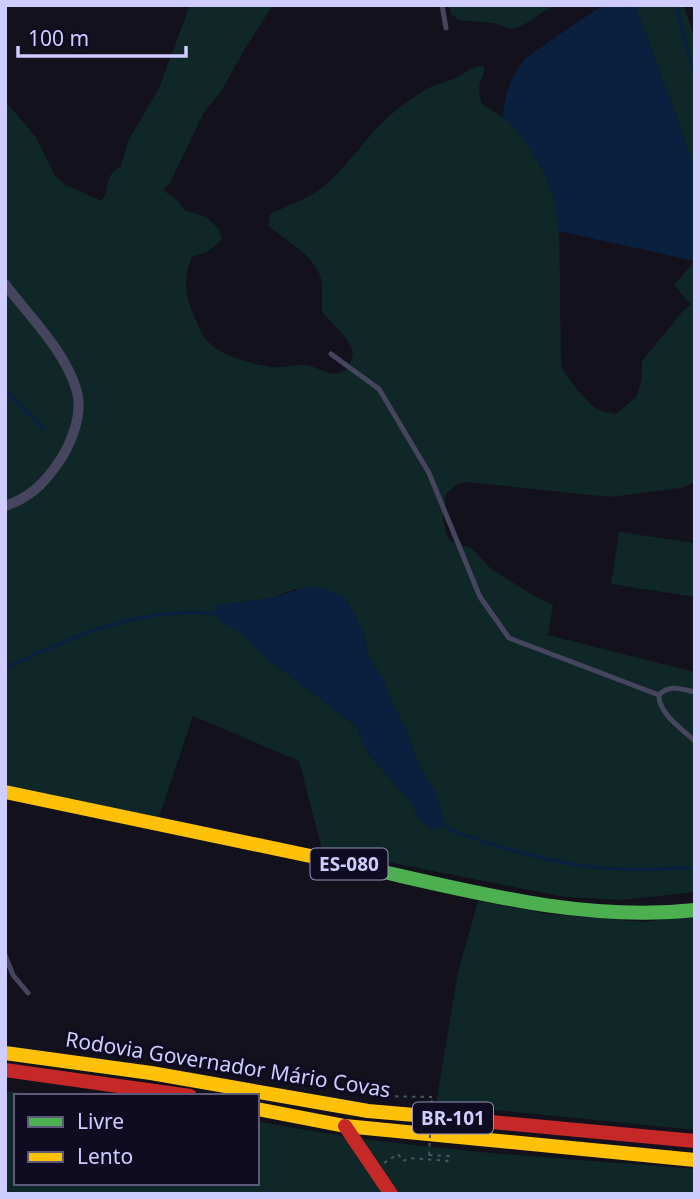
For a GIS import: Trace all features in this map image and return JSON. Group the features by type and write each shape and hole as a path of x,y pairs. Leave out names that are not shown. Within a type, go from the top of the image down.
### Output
{"main road":[{"name":"ES-080","path":"5,792 561,909 613,915 664,914 695,910"},
{"name":"Rodovia Governador Mário Covas","path":"5,1053 151,1073 368,1111 695,1141"},
{"name":"Rodovia Governador Mário Covas","path":"5,1070 176,1094"},
{"name":"Rodovia Governador Mário Covas","path":"259,1109 345,1126 695,1160"},
{"path":"345,1126 391,1194"}],"street":[{"path":"5,284 63,360 77,393 77,420 65,453 40,486 24,499 5,506"}],"lane":[{"path":"442,5 446,28"},
{"path":"331,354 379,389 429,473 480,597 509,638 659,695"},
{"path":"695,692 671,687 664,689 659,695 664,711 695,741"},
{"path":"5,955 13,975 28,993"}],"path":[{"path":"374,1169 398,1154 403,1161 409,1158 449,1161 449,1156 429,1155 432,1097"}],"green space":[{"path":"190,5 273,5 222,90 203,114 170,183 163,190 178,201 184,210 206,217 219,229 222,239 209,251 192,257 186,278 188,300 205,338 218,350 246,361 273,367 305,365 336,374 348,368 353,352 347,339 322,312 322,283 318,270 306,256 268,225 270,214 323,187 377,128 406,103 429,88 475,67 483,66 485,70 479,86 482,104 510,122 528,145 545,175 559,212 561,366 578,390 599,410 616,414 637,396 642,361 682,312 691,305 674,285 695,261 695,482 681,488 610,497 466,482 457,484 446,494 443,519 447,537 452,542 472,548 490,568 553,605 548,635 695,672 695,892 623,900 565,897 322,849 299,761 193,716 159,817 5,786 5,101 36,137 54,174 64,184 101,201 111,174 121,166 128,141 159,88","holes":["295,589 346,599 363,631 369,657 382,677 407,731 419,766 434,789 437,829 431,829 419,819 411,802 369,755 356,726 265,657 244,635 225,623 218,605 272,598"]},
{"path":"449,5 554,5 522,26 511,29 493,23 459,20 451,14"},
{"path":"635,5 684,5 695,41 695,167"},
{"path":"619,532 695,543 695,597 611,584"},
{"path":"478,901 548,914 646,922 695,914 695,1130 436,1104 458,972"},
{"path":"5,1091 34,1094 14,1094 14,1185 259,1185 259,1121 420,1146 695,1169 695,1194 5,1194"}],"water":[{"path":"603,5 635,5 695,167 695,261 558,231 554,201 544,173 510,122 503,119 510,85 528,56"},
{"path":"311,586 326,589 346,599 363,631 369,657 382,677 407,731 419,766 434,789 443,815 443,824 437,829 431,829 419,819 411,802 369,755 356,726 265,657 244,635 218,619 213,612 217,605 272,598"}],"waterway":[{"path":"676,5 695,77"},
{"path":"5,391 44,429"},
{"path":"5,668 81,635 134,619 189,612 217,614"},
{"path":"439,821 449,829 469,837 566,863 640,870 695,867"}],"traffic: fast":[{"path":"339,862 471,892 560,907 605,912 695,910"}],"traffic: slow":[{"path":"5,792 339,862"},
{"path":"5,1053 151,1073 368,1111 438,1117"},
{"path":"259,1109 345,1126 695,1160"}],"traffic: jam":[{"path":"5,1070 176,1094"},
{"path":"438,1117 695,1141"},
{"path":"345,1126 391,1194"}]}
